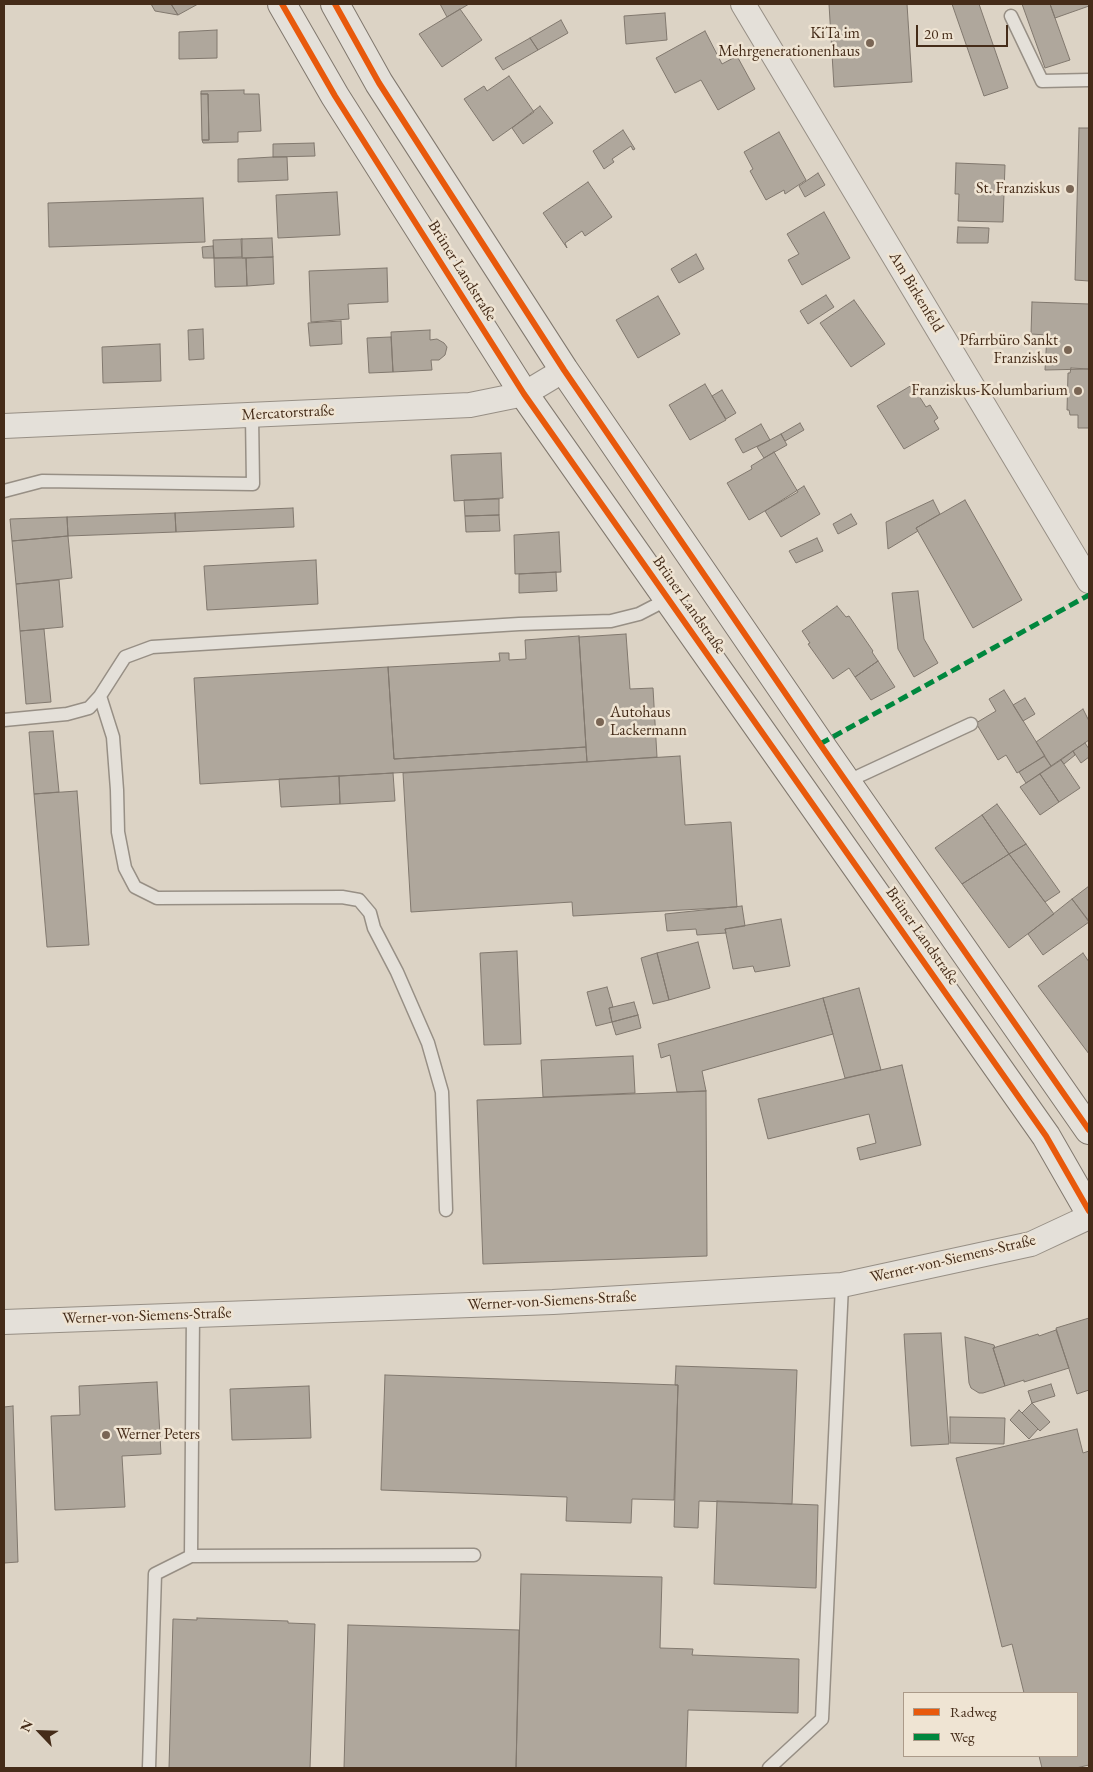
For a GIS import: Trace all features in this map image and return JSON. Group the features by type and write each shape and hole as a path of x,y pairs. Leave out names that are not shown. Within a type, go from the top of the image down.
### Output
{"main road":[{"name":"Brüner Landstraße","path":"282,4 335,96 524,394 1046,1136 1089,1211"},
{"name":"Brüner Landstraße","path":"335,4 380,83 564,370 846,782 1089,1130"}],"street":[{"name":"Am Birkenfeld","path":"743,4 1089,581"},
{"name":"Mercatorstraße","path":"4,426 470,404 524,394 564,370"},
{"name":"Werner-von-Siemens-Straße","path":"4,1322 553,1302 842,1285 1031,1244 1089,1217"}],"lane":[{"path":"1011,16 1042,81 1089,80"},
{"path":"4,491 42,481 253,484 252,414"},
{"path":"4,720 67,714 89,708 100,696 125,657 152,647 519,624 611,621 639,614 668,599"},
{"path":"100,696 113,737 118,832 125,868 135,887 157,898 342,897 359,900 370,913 374,928 397,972 428,1043 442,1092 446,1210"},
{"path":"846,782 971,724"},
{"path":"769,1768 822,1719 842,1285"},
{"path":"191,1556 193,1314"},
{"path":"149,1768 155,1574 191,1556 474,1555"}],"building":[{"path":"151,4 171,4 178,15 155,11"},
{"path":"171,4 198,4 178,15"},
{"path":"440,4 469,4 447,17"},
{"name":"KiTa im Mehrgenerationenhaus","path":"829,4 907,4 912,82 834,87"},
{"path":"952,4 979,4 1008,88 984,96"},
{"path":"1022,4 1050,4 1070,60 1045,68"},
{"path":"1050,4 1089,4 1089,6 1055,18"},
{"path":"460,9 482,40 442,67 419,34"},
{"path":"665,13 667,40 626,44 624,16"},
{"path":"561,20 568,33 538,50 530,38"},
{"path":"217,30 217,58 179,59 179,32"},
{"path":"705,31 722,64 737,56 755,89 718,110 701,80 675,93 656,58"},
{"path":"530,38 538,50 503,70 495,58"},
{"path":"509,76 534,112 493,141 464,99 484,86 487,91"},
{"path":"244,90 244,94 259,94 261,131 238,132 238,142 203,143 202,140 209,140 208,94 201,94 201,91"},
{"path":"201,94 208,94 209,140 202,140"},
{"path":"540,106 553,123 523,144 512,128"},
{"path":"1079,128 1089,128 1089,281 1075,280"},
{"path":"623,130 635,149 633,150 631,146 612,159 614,162 604,169 593,151"},
{"path":"779,132 806,180 785,194 784,190 766,200 750,171 753,169 744,152"},
{"path":"314,143 315,156 273,157 273,144"},
{"path":"287,157 288,180 238,182 238,159"},
{"path":"956,163 1005,165 1003,222 958,221 959,194 955,194"},
{"path":"818,173 825,185 805,197 799,186"},
{"path":"588,182 612,217 585,236 582,231 565,243 567,248 543,213"},
{"path":"337,192 340,235 278,238 276,195"},
{"path":"203,198 205,242 49,247 48,203"},
{"path":"824,212 850,258 802,285 788,260 799,254 787,234"},
{"path":"958,227 989,228 988,243 957,243"},
{"path":"272,238 273,257 242,258 241,239"},
{"path":"242,239 242,257 214,258 213,240"},
{"path":"213,246 214,258 203,258 202,247"},
{"path":"696,254 704,269 679,283 671,269"},
{"path":"273,257 274,284 247,286 246,258"},
{"path":"214,258 246,258 247,286 215,287"},
{"path":"387,268 388,302 348,304 349,319 311,322 309,271"},
{"path":"826,295 834,307 808,324 800,311"},
{"path":"658,296 680,334 638,358 616,320"},
{"path":"854,300 885,344 851,367 820,323"},
{"name":"Pfarrbüro Sankt Franziskus","path":"1032,302 1089,304 1089,369 1045,370 1047,335 1031,334"},
{"path":"341,321 342,344 310,346 308,323"},
{"path":"203,329 204,359 189,360 188,330"},
{"path":"430,330 430,340 437,339 447,347 445,355 439,360 431,360 432,370 393,372 391,332"},
{"path":"391,337 393,372 369,373 367,338"},
{"path":"160,344 161,381 103,383 102,347"},
{"name":"Franziskus-Kolumbarium","path":"1071,368 1089,369 1089,428 1078,428 1078,415 1070,415 1069,410 1067,410 1068,373 1070,373"},
{"path":"705,384 726,420 690,440 669,405"},
{"path":"912,385 926,407 930,405 938,418 934,421 939,429 904,449 877,406"},
{"path":"722,390 736,413 726,419 712,396"},
{"path":"800,423 804,430 785,441 781,434"},
{"path":"761,424 770,440 743,453 735,439"},
{"path":"781,434 787,445 764,458 757,447"},
{"path":"774,452 798,492 749,520 727,483 752,469 751,466"},
{"path":"501,453 503,498 454,501 451,455"},
{"path":"804,486 820,514 781,537 765,511"},
{"path":"499,499 499,515 465,516 464,500"},
{"path":"933,500 940,514 916,528 918,531 888,549 886,522"},
{"path":"965,500 1022,600 973,628 916,528"},
{"path":"293,508 294,527 176,532 175,513"},
{"path":"175,513 176,532 68,536 67,517"},
{"path":"851,514 857,524 838,534 833,524"},
{"path":"499,515 500,531 466,532 465,516"},
{"path":"67,517 68,536 12,541 10,519"},
{"path":"559,532 561,572 515,574 514,535"},
{"path":"68,536 72,578 16,584 12,541"},
{"path":"817,538 823,551 796,563 789,551"},
{"path":"316,560 318,604 207,610 204,566"},
{"path":"556,572 557,591 519,593 519,574"},
{"path":"59,580 63,627 20,631 16,584"},
{"path":"918,591 924,639 938,663 914,677 898,649 892,593"},
{"path":"837,606 846,617 849,616 878,661 855,677 849,668 833,679 808,644 810,643 802,631"},
{"path":"44,629 51,702 26,704 20,631"},
{"path":"626,634 630,689 653,688 657,757 587,762 579,637"},
{"path":"579,636 586,747 394,759 388,667 500,661 499,653 509,653 509,660 526,659 525,640"},
{"path":"878,661 895,687 871,700 855,677"},
{"path":"388,667 394,759 586,747 587,762 200,784 194,678"},
{"path":"1004,690 1045,756 1017,773 1006,755 998,760 976,723 996,711 989,699"},
{"path":"1025,698 1035,714 1023,721 1013,705"},
{"path":"1083,709 1089,721 1089,740 1051,766 1036,742"},
{"path":"53,731 59,792 34,794 29,732"},
{"path":"1085,743 1089,749 1089,757 1081,763 1073,751"},
{"path":"1073,751 1075,755 1064,764 1061,760"},
{"path":"680,756 685,825 731,822 737,907 573,916 572,902 411,912 403,773"},
{"path":"1044,756 1051,766 1026,783 1019,772"},
{"path":"1061,760 1080,788 1059,802 1040,774"},
{"path":"393,773 395,801 340,804 339,776"},
{"path":"1040,774 1059,802 1040,815 1020,787"},
{"path":"339,776 340,804 281,807 279,779"},
{"path":"77,791 89,945 47,947 34,794"},
{"path":"997,804 1026,844 1009,854 982,815"},
{"path":"982,815 1009,854 962,884 935,848"},
{"path":"1026,844 1060,892 1045,902 1009,854"},
{"path":"1009,854 1054,914 1009,948 962,884"},
{"path":"1089,886 1089,921 1072,899"},
{"path":"1072,899 1089,922 1043,955 1028,934"},
{"path":"742,906 745,926 725,929 726,933 697,935 696,929 667,931 665,914"},
{"path":"781,919 790,966 755,972 753,966 733,969 725,929"},
{"path":"698,942 710,988 669,1000 657,953"},
{"path":"517,951 521,1044 484,1045 480,953"},
{"path":"657,953 669,1000 653,1004 641,958"},
{"path":"1083,953 1089,962 1089,1054 1038,986"},
{"path":"607,987 613,1007 609,1008 612,1022 596,1026 587,992"},
{"path":"859,988 881,1070 845,1078 823,998"},
{"path":"823,998 833,1034 702,1071 706,1091 677,1092 670,1055 661,1058 658,1044"},
{"path":"634,1002 638,1015 612,1022 609,1008"},
{"path":"638,1015 641,1028 616,1035 612,1022"},
{"path":"633,1056 635,1093 543,1097 541,1060"},
{"path":"902,1065 921,1145 860,1160 857,1148 876,1143 869,1114 768,1139 758,1099"},
{"path":"706,1091 707,1256 483,1264 477,1100"},
{"path":"1089,1318 1089,1390 1077,1394 1056,1328"},
{"path":"1056,1330 1069,1368 1005,1386 993,1348"},
{"path":"941,1333 949,1444 911,1446 904,1334"},
{"path":"965,1337 994,1345 995,1348 993,1348 1005,1386 983,1393 979,1393 971,1388"},
{"path":"676,1366 797,1370 792,1504 699,1501 698,1528 674,1527 678,1385 675,1385"},
{"path":"385,1375 678,1385 674,1500 632,1499 631,1523 566,1521 567,1497 381,1490"},
{"name":"Werner Peters","path":"157,1382 161,1454 122,1456 125,1507 55,1510 51,1416 80,1415 79,1386"},
{"path":"1051,1384 1055,1396 1032,1403 1028,1391"},
{"path":"309,1386 311,1438 232,1440 230,1389"},
{"path":"1032,1403 1050,1422 1040,1431 1022,1413"},
{"path":"13,1406 18,1562 4,1563 4,1407"},
{"path":"1019,1410 1038,1429 1029,1439 1010,1420"},
{"path":"950,1417 1005,1418 1004,1444 950,1443"},
{"path":"1077,1429 1083,1453 1089,1451 1089,1765 1076,1768 1042,1768 1039,1757 1078,1757 1078,1692 1024,1692 1012,1644 1002,1647 956,1458"},
{"path":"717,1501 818,1505 816,1588 714,1584"},
{"path":"521,1574 662,1577 660,1648 693,1649 692,1655 799,1659 798,1713 688,1710 686,1768 516,1768"},
{"path":"197,1618 288,1621 288,1623 315,1624 310,1768 169,1768 173,1619 197,1620"},
{"path":"348,1625 519,1630 516,1768 344,1768"}],"marked path":[{"path":"820,744 1089,595"}],"cycle path":[{"path":"282,4 335,96 524,394 1046,1136 1089,1211"},
{"path":"335,4 379,83 564,370 820,744 1089,1130"}],"place":[{"name":"KiTa im Mehrgenerationenhaus","path":"870,43"},
{"name":"St. Franziskus","path":"1070,189"},
{"name":"Pfarrbüro Sankt Franziskus","path":"1068,350"},
{"name":"Franziskus-Kolumbarium","path":"1078,391"},
{"name":"Autohaus Lackermann","path":"600,722"},
{"name":"Werner Peters","path":"106,1435"}]}
